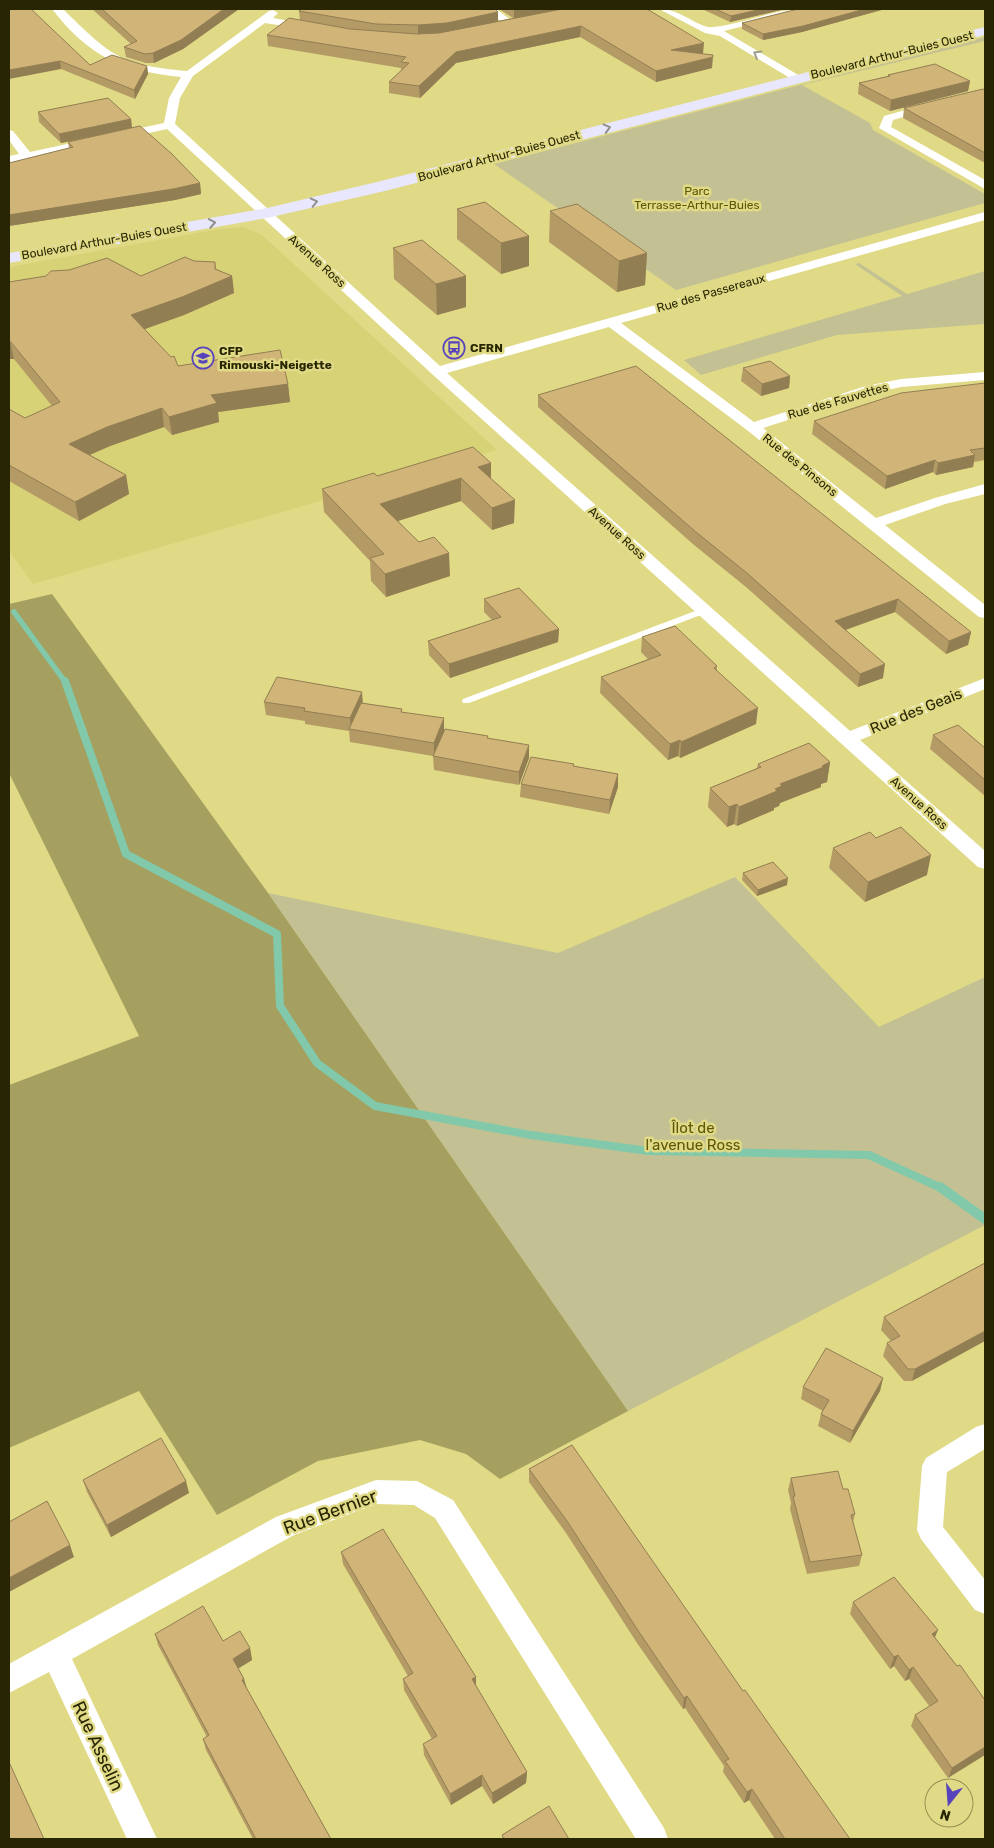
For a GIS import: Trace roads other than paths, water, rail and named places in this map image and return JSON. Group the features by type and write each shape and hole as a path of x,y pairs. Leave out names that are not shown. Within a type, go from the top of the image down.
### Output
{"street":[{"path":"57,9 100,50 116,60 151,69 189,74"},
{"path":"9,160 169,125 172,101 178,87 189,74 278,9"},
{"path":"488,9 518,24 495,29"},
{"path":"664,9 709,31 723,34 777,74"},
{"path":"709,31 800,9"},
{"name":"Boulevard Arthur-Buies Ouest","path":"9,258 267,213 383,186 777,74 985,18"},
{"path":"264,20 320,29"},
{"path":"709,31 707,38 713,42 777,74"},
{"name":"Boulevard Arthur-Buies Ouest","path":"429,158 777,74 799,79 985,31"},
{"path":"939,103 893,115 888,118 885,128 985,185"},
{"name":"Avenue Ross","path":"169,125 437,371 985,862"},
{"path":"9,133 27,156"},
{"name":"Boulevard Arthur-Buies Ouest","path":"9,245 252,200 362,175"},
{"name":"Rue des Passereaux","path":"437,371 985,216"},
{"name":"Rue des Pinsons","path":"611,322 752,427 985,613"},
{"name":"Rue des Fauvettes","path":"752,427 866,390 902,383 985,376"},
{"path":"874,524 940,501 985,489"},
{"name":"Rue des Geais","path":"847,739 985,683"},
{"path":"985,1435 934,1466 930,1530 985,1601"},
{"name":"Rue Bernier","path":"9,1679 285,1526 376,1492 417,1494 444,1509 653,1839"},
{"name":"Rue Asselin","path":"55,1653 142,1839"}],"lane":[{"path":"466,701 704,611"}],"waterway":[{"path":"14,612 65,682"},
{"path":"65,682 126,854 277,934 280,1006 317,1063 375,1106 531,1135 648,1151 869,1155 941,1188"},
{"path":"940,1187 985,1219"}],"place":[{"name":"CFRN","path":"454,348"},
{"name":"CFP Rimouski-Neigette","path":"203,358"}],"park label":[{"name":"Parc Terrasse-Arthur-Buies","path":"697,198"},
{"name":"Îlot de l'avenue Ross","path":"693,1136"}]}
